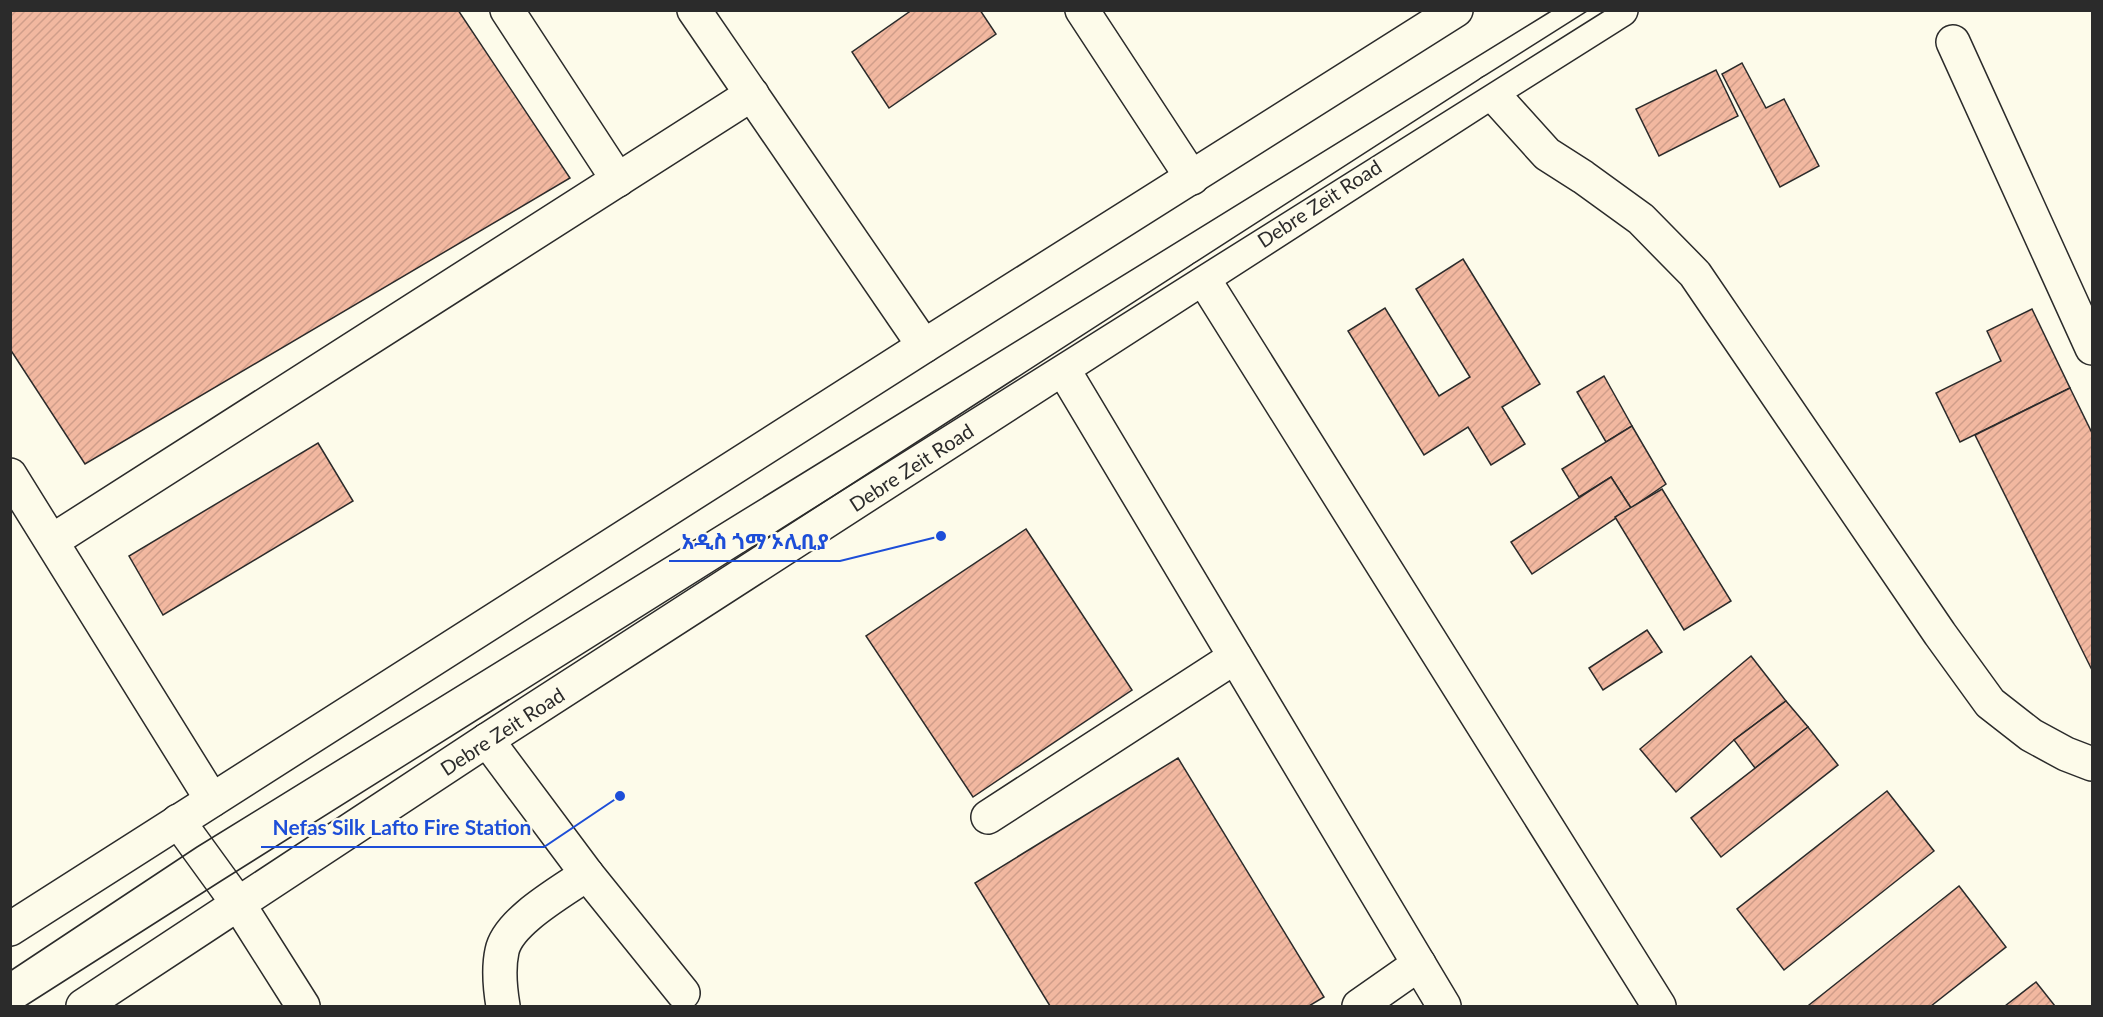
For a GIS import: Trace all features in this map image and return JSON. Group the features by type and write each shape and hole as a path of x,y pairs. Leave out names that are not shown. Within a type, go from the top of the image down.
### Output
{"main road":[{"path":"507,10 618,180"},
{"path":"694,10 924,346"},
{"path":"1082,10 1192,178"},
{"path":"10,929 1456,10"},
{"name":"Debre Zeit Road","path":"83,1006 487,740 1621,10"},
{"path":"1953,42 2092,348"},
{"path":"1491,92 1547,154 1641,219 1695,274 1940,634 1990,703 2031,735 2066,754 2092,764"},
{"path":"52,541 752,94"},
{"path":"1203,278 1659,1006"},
{"path":"1063,369 1444,1006"},
{"path":"10,475 212,800"},
{"path":"988,817 1235,657"},
{"path":"487,740 588,874 683,993"},
{"path":"178,821 239,905 303,1006"},
{"path":"503,1006 499,985 502,948 520,921 588,874"},
{"path":"1359,1006 1419,964"}],"building":[{"path":"10,10 458,10 570,178 85,464 10,349"},
{"path":"912,10 980,10 996,34 889,108 852,52"},
{"path":"1742,63 1766,108 1784,99 1819,166 1780,187 1722,74"},
{"path":"1716,70 1738,116 1659,156 1636,109"},
{"path":"1463,259 1540,384 1502,407 1525,444 1491,465 1468,427 1424,455 1348,331 1385,308 1439,396 1470,377 1416,289"},
{"path":"2032,309 2070,388 1960,442 1936,393 2001,361 1987,331"},
{"path":"1604,376 1632,426 1606,442 1577,392"},
{"path":"2070,388 2092,433 2092,670 1975,435"},
{"path":"1632,426 1666,484 1631,508 1611,477 1579,497 1562,469"},
{"path":"318,443 353,501 163,615 129,556"},
{"path":"1611,477 1631,508 1532,574 1511,542"},
{"path":"1662,489 1731,601 1684,630 1615,517"},
{"path":"1026,529 1132,690 973,797 866,636"},
{"path":"1647,630 1662,652 1603,690 1589,668"},
{"path":"1751,656 1786,701 1734,740 1676,792 1640,749"},
{"path":"1786,701 1808,727 1755,768 1734,740"},
{"path":"1808,727 1838,765 1721,857 1691,818"},
{"path":"1178,758 1324,997 1309,1006 1050,1006 975,883"},
{"path":"1887,791 1934,851 1784,970 1737,909"},
{"path":"1959,886 2006,947 1931,1006 1809,1005"},
{"path":"2036,982 2055,1006 2005,1006"}],"tram line":[{"path":"10,971 197,847 1553,10"},
{"path":"25,1006 1606,10"}],"place":[{"name":"አዲስ ጎማ ኦሊቢያ","path":"941,536"},
{"name":"Nefas Silk Lafto Fire Station","path":"620,796"}]}
